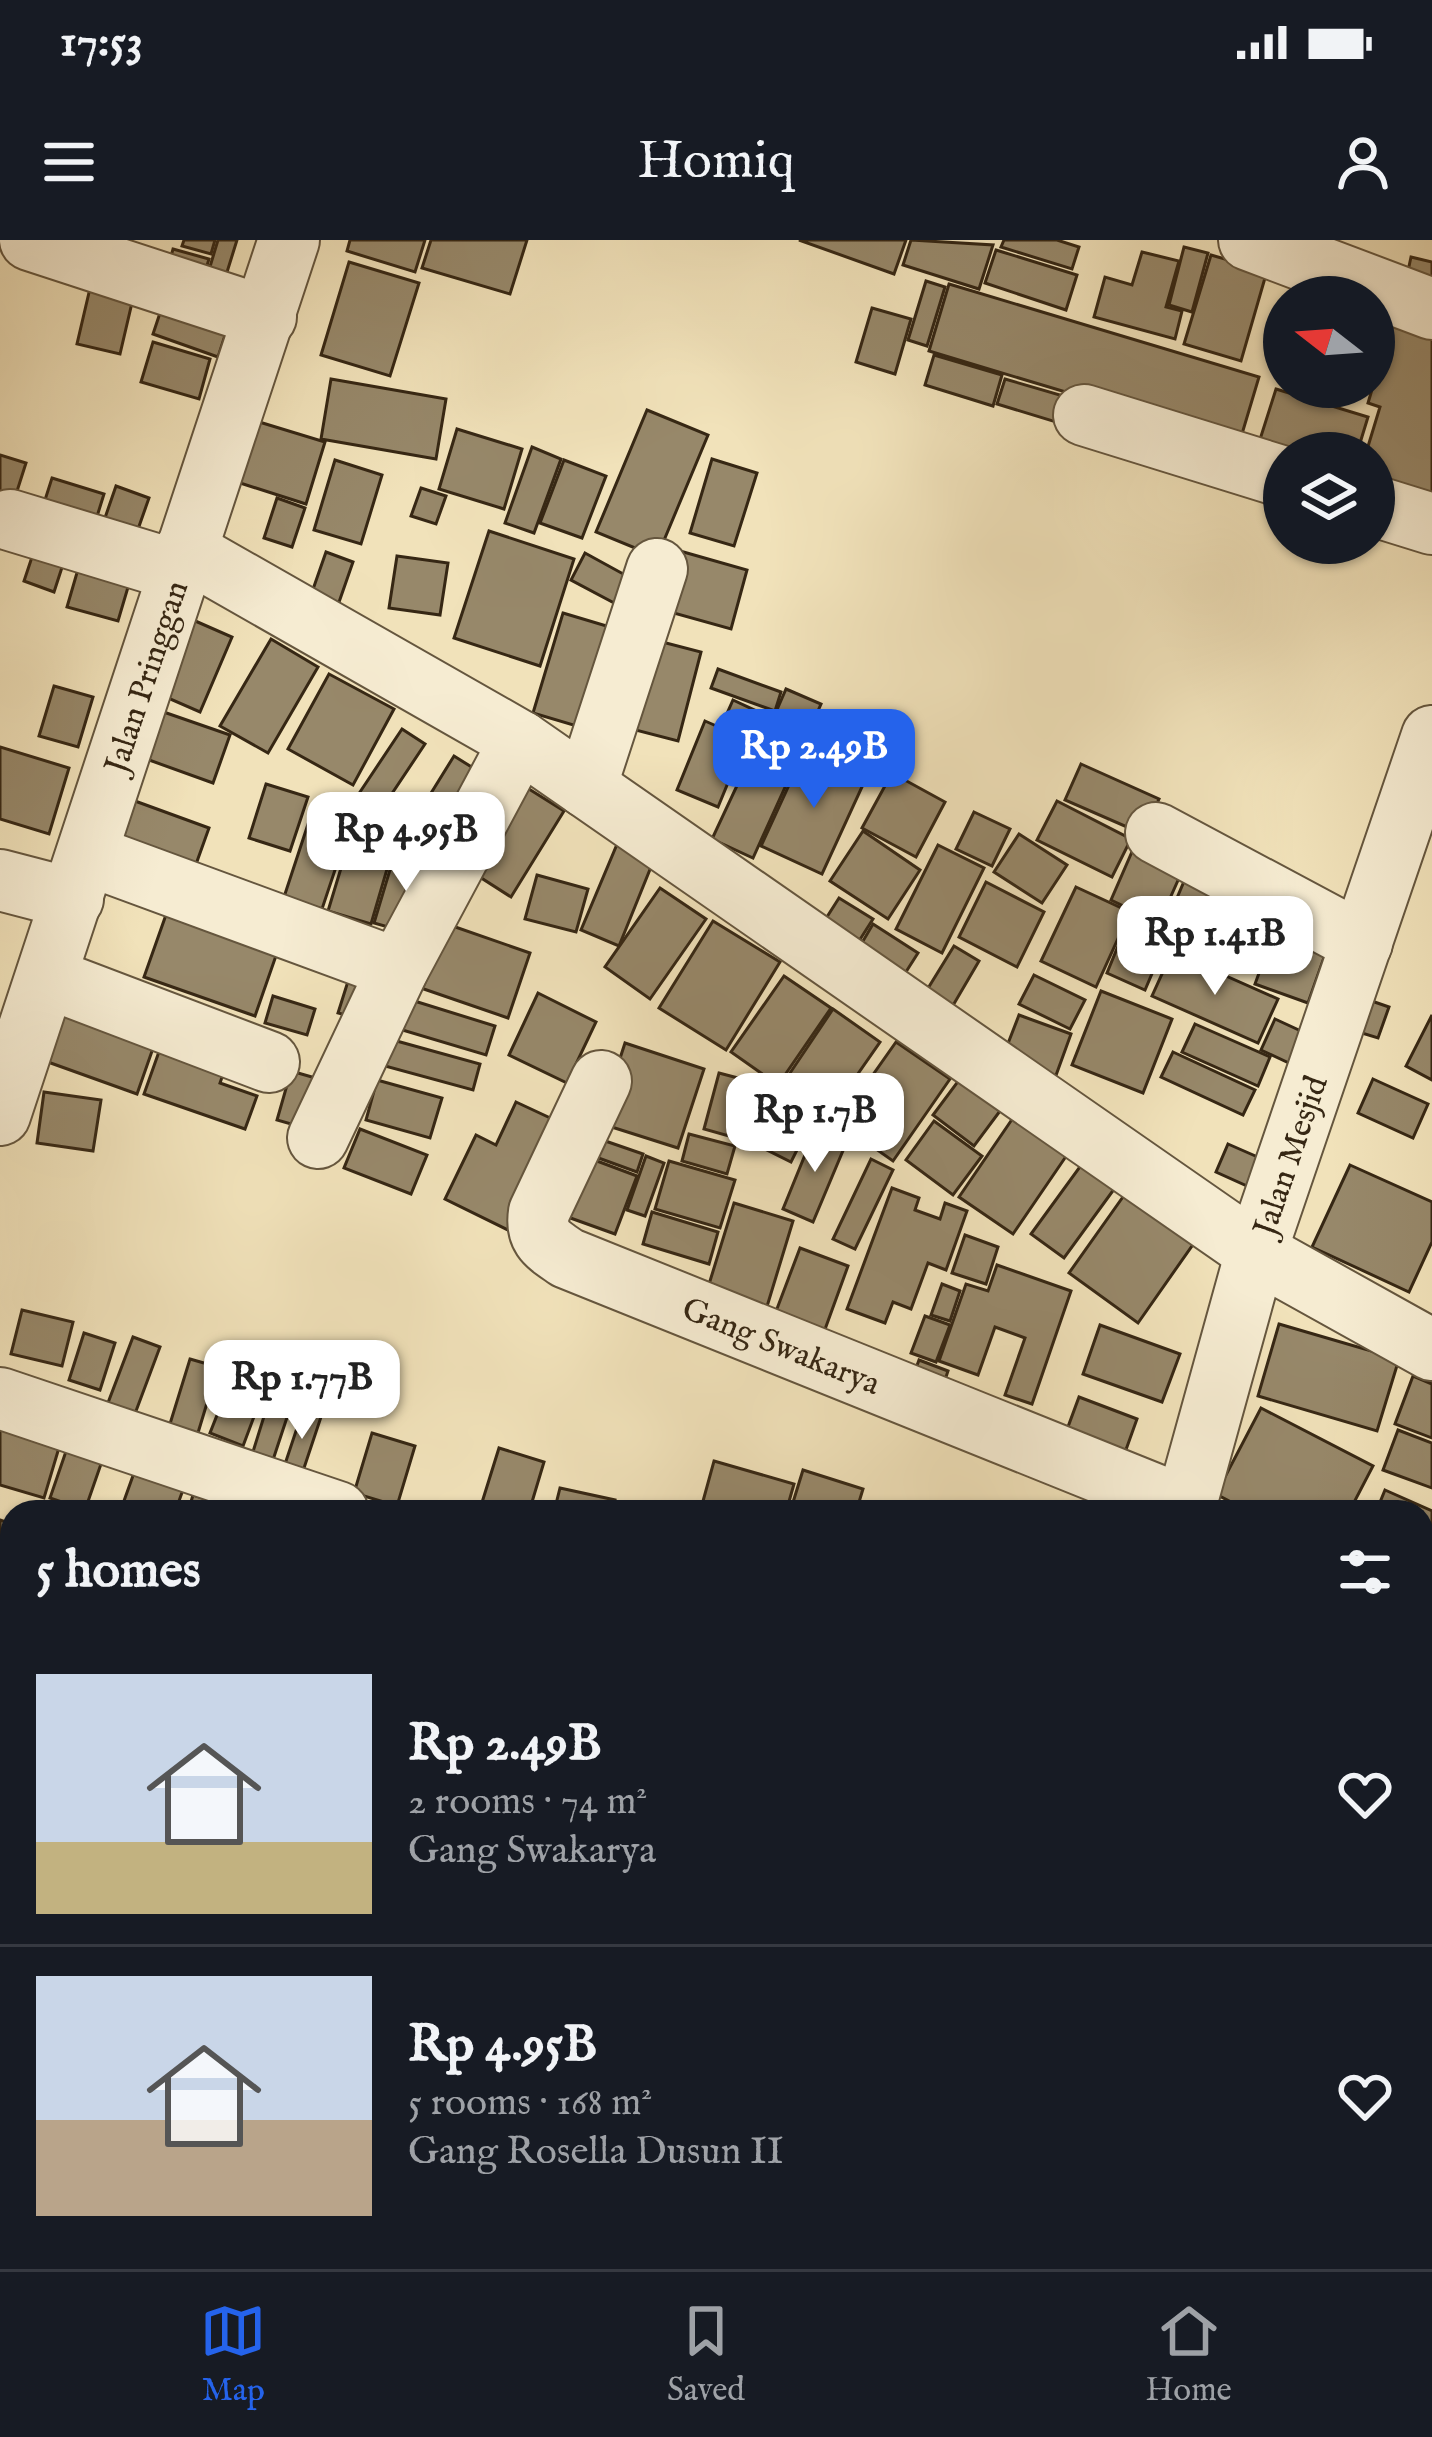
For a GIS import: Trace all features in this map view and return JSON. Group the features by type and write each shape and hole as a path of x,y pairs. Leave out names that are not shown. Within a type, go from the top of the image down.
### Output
{"street":[{"path":"29,240 266,317"},
{"name":"Jalan Pringgan","path":"0,1115 289,240"},
{"path":"1249,240 1432,309"},
{"path":"1084,415 1263,470"},
{"path":"1395,513 1432,524"},
{"path":"10,520 182,560 520,741 1256,1252 1432,1350"},
{"path":"586,787 657,569"},
{"name":"Jalan Mesjid","path":"1188,1500 1256,1252 1432,736"},
{"path":"318,1138 398,969 520,741"},
{"path":"1156,833 1362,943"},
{"path":"0,880 81,877 398,969"},
{"path":"48,978 268,1062"},
{"name":"Gang Swakarya","path":"602,1081 539,1212 536,1229 544,1242 567,1258 1160,1500"},
{"path":"0,1398 302,1500"}],"building":[{"path":"184,240 215,240 211,254 182,246"},
{"path":"218,240 237,240 223,285 206,280"},
{"path":"350,240 425,240 415,272 347,251"},
{"path":"431,240 527,240 510,294 422,268"},
{"path":"799,240 906,240 894,274"},
{"path":"911,240 993,245 979,289 903,265"},
{"path":"1004,240 1057,240 1079,247 1072,269 1001,247"},
{"path":"1184,247 1208,253 1192,312 1169,305"},
{"path":"173,249 209,259 202,282 167,271"},
{"path":"996,250 1077,275 1066,310 985,283"},
{"path":"1142,252 1179,261 1166,307 1182,311 1175,339 1094,317 1105,277 1132,285"},
{"path":"1211,255 1267,271 1241,361 1184,344"},
{"path":"1411,257 1432,262 1432,291 1405,285"},
{"path":"349,262 419,283 390,376 321,355"},
{"path":"926,281 945,287 927,346 908,340"},
{"path":"91,284 134,294 120,354 77,344"},
{"path":"949,284 1259,377 1239,444 929,351"},
{"path":"167,292 232,314 218,357 153,334"},
{"path":"872,308 911,319 895,374 856,362"},
{"path":"1395,320 1432,331 1432,506 1395,495 1395,432 1372,432 1380,408 1395,408"},
{"path":"153,342 210,359 199,399 141,382"},
{"path":"934,355 1002,375 993,406 925,385"},
{"path":"331,379 446,399 436,459 321,439"},
{"path":"1005,379 1077,400 1069,426 997,404"},
{"path":"1270,408 1338,408 1368,417 1363,432 1263,432 1263,452 1256,452"},
{"path":"647,410 708,435 657,557 596,532"},
{"path":"256,421 325,442 306,504 237,482"},
{"path":"457,429 522,449 504,509 439,489"},
{"path":"532,447 561,459 534,533 505,523"},
{"path":"0,455 26,463 10,513 0,510"},
{"path":"712,459 757,473 734,546 690,533"},
{"path":"335,460 382,475 361,544 314,530"},
{"path":"564,460 606,476 582,538 540,523"},
{"path":"52,478 104,494 89,542 37,525"},
{"path":"116,486 149,498 131,549 98,538"},
{"path":"421,488 446,496 436,524 411,516"},
{"path":"277,498 305,508 292,547 264,538"},
{"path":"489,531 574,559 540,666 454,638"},
{"path":"37,542 67,552 54,592 24,581"},
{"path":"680,551 747,570 731,629 663,610"},
{"path":"83,552 134,567 118,621 67,607"},
{"path":"326,552 353,562 338,605 311,595"},
{"path":"585,553 647,587 633,613 571,580"},
{"path":"397,556 448,563 440,615 389,608"},
{"path":"563,613 630,633 600,733 533,713"},
{"path":"193,620 232,637 200,712 161,695"},
{"path":"643,637 701,652 678,741 620,726"},
{"path":"271,639 318,667 268,753 220,726"},
{"path":"718,669 781,692 775,711 711,688"},
{"path":"329,674 394,709 353,785 288,749"},
{"path":"54,686 93,697 78,747 39,736"},
{"path":"786,689 821,704 798,756 763,742"},
{"path":"733,700 765,715 757,732 725,718"},
{"path":"155,709 230,735 213,783 138,756"},
{"path":"705,721 746,739 718,807 677,790"},
{"path":"402,729 425,744 379,813 356,798"},
{"path":"756,745 796,763 753,858 712,839"},
{"path":"0,747 69,768 49,834 0,819"},
{"path":"806,748 867,776 822,874 761,846"},
{"path":"454,756 494,781 442,864 402,840"},
{"path":"1081,764 1159,799 1143,834 1065,800"},
{"path":"892,773 945,802 916,857 862,828"},
{"path":"513,779 564,811 511,897 461,865"},
{"path":"266,784 308,797 290,851 249,838"},
{"path":"135,801 209,828 195,867 122,841"},
{"path":"1057,801 1131,839 1112,877 1037,840"},
{"path":"315,803 353,816 322,909 284,897"},
{"path":"974,812 1010,829 992,866 956,849"},
{"path":"355,822 397,835 371,924 328,911"},
{"path":"863,831 920,870 888,919 830,881"},
{"path":"1019,834 1067,865 1042,903 994,872"},
{"path":"1138,838 1187,860 1159,923 1111,900"},
{"path":"618,842 655,857 619,946 581,930"},
{"path":"938,845 984,868 942,953 896,929"},
{"path":"395,853 437,865 416,935 374,923"},
{"path":"1188,872 1272,907 1247,967 1163,931"},
{"path":"537,875 588,889 576,932 525,919"},
{"path":"986,882 1044,912 1017,967 959,937"},
{"path":"1076,887 1130,912 1096,987 1041,961"},
{"path":"660,888 706,919 650,999 605,967"},
{"path":"839,898 873,919 859,941 825,920"},
{"path":"167,912 278,950 255,1016 144,977"},
{"path":"1281,913 1333,932 1308,1003 1255,984"},
{"path":"713,921 780,962 726,1050 659,1008"},
{"path":"441,922 530,953 508,1018 418,987"},
{"path":"873,924 918,953 897,986 853,958"},
{"path":"1123,934 1162,950 1145,990 1107,973"},
{"path":"954,946 979,961 948,1014 922,998"},
{"path":"1172,952 1278,999 1258,1043 1152,996"},
{"path":"1034,975 1085,1000 1070,1029 1019,1004"},
{"path":"784,976 831,1008 778,1085 731,1052"},
{"path":"349,978 375,986 365,1020 338,1013"},
{"path":"1101,991 1172,1019 1143,1093 1072,1065"},
{"path":"538,993 596,1022 567,1083 509,1055"},
{"path":"273,996 315,1009 307,1035 265,1023"},
{"path":"55,998 158,1034 137,1094 34,1057"},
{"path":"1363,998 1389,1007 1378,1038 1352,1030"},
{"path":"408,999 495,1026 486,1055 399,1029"},
{"path":"833,1009 880,1042 832,1111 786,1079"},
{"path":"1019,1015 1071,1034 1055,1078 1002,1059"},
{"path":"1432,1015 1432,1080 1406,1066"},
{"path":"1275,1019 1303,1032 1289,1063 1261,1050"},
{"path":"1195,1024 1270,1057 1258,1086 1182,1052"},
{"path":"166,1032 230,1054 220,1083 257,1096 245,1129 144,1094"},
{"path":"393,1040 480,1064 473,1090 385,1066"},
{"path":"896,1042 950,1079 893,1161 839,1123"},
{"path":"625,1043 704,1069 678,1148 599,1123"},
{"path":"1173,1052 1255,1090 1243,1115 1161,1077"},
{"path":"291,1071 326,1081 312,1130 277,1120"},
{"path":"719,1073 772,1087 757,1144 704,1129"},
{"path":"1373,1079 1428,1104 1413,1138 1358,1113"},
{"path":"377,1080 442,1098 430,1138 366,1120"},
{"path":"959,1080 1000,1111 974,1146 933,1115"},
{"path":"44,1092 101,1100 93,1151 37,1143"},
{"path":"785,1101 814,1116 791,1162 761,1147"},
{"path":"516,1102 563,1124 512,1232 445,1199 476,1135 496,1145"},
{"path":"1015,1115 1069,1152 1013,1234 959,1197"},
{"path":"934,1121 982,1156 953,1195 906,1160"},
{"path":"816,1128 847,1141 813,1222 783,1209"},
{"path":"360,1129 427,1155 411,1194 344,1168"},
{"path":"689,1134 735,1146 727,1174 682,1161"},
{"path":"588,1135 643,1154 637,1172 582,1152"},
{"path":"1228,1144 1269,1162 1256,1190 1216,1172"},
{"path":"573,1152 637,1176 615,1234 551,1211"},
{"path":"646,1156 664,1163 645,1216 627,1210"},
{"path":"1087,1157 1120,1181 1064,1258 1031,1234"},
{"path":"871,1159 893,1170 855,1249 833,1239"},
{"path":"669,1161 735,1180 720,1228 655,1209"},
{"path":"1350,1165 1432,1202 1432,1242 1409,1292 1312,1247"},
{"path":"892,1188 919,1198 915,1210 940,1219 945,1203 967,1211 946,1270 928,1263 911,1309 893,1302 885,1323 847,1309"},
{"path":"1125,1194 1194,1243 1138,1323 1069,1273"},
{"path":"734,1203 793,1221 765,1313 706,1294"},
{"path":"652,1212 718,1232 709,1264 643,1244"},
{"path":"965,1235 998,1247 986,1284 952,1273"},
{"path":"800,1248 848,1266 824,1332 775,1314"},
{"path":"997,1265 1071,1291 1032,1404 1005,1395 1025,1338 995,1327 978,1375 939,1361 966,1284 988,1291"},
{"path":"942,1284 960,1291 950,1321 931,1315"},
{"path":"22,1310 73,1322 62,1366 11,1354"},
{"path":"925,1316 950,1325 936,1362 911,1353"},
{"path":"1279,1324 1399,1359 1377,1431 1258,1396"},
{"path":"1100,1325 1180,1354 1162,1402 1083,1374"},
{"path":"84,1333 115,1343 100,1390 69,1380"},
{"path":"133,1337 160,1347 130,1427 103,1416"},
{"path":"190,1359 218,1367 197,1436 169,1427"},
{"path":"919,1360 948,1371 941,1392 911,1382"},
{"path":"238,1362 270,1374 243,1446 210,1433"},
{"path":"280,1365 302,1372 267,1478 247,1471"},
{"path":"1413,1376 1432,1384 1432,1438 1395,1424"},
{"path":"309,1392 327,1399 296,1492 278,1485"},
{"path":"1079,1397 1137,1419 1123,1458 1065,1435"},
{"path":"1261,1408 1373,1466 1355,1500 1227,1500 1216,1494"},
{"path":"0,1422 61,1441 44,1498 0,1485"},
{"path":"74,1428 109,1441 88,1500 50,1498"},
{"path":"1398,1430 1432,1443 1432,1488 1383,1470"},
{"path":"372,1433 415,1446 399,1500 354,1493"},
{"path":"499,1448 544,1462 533,1500 483,1500"},
{"path":"139,1459 188,1476 179,1500 124,1500"},
{"path":"714,1461 794,1484 789,1500 703,1500"},
{"path":"803,1470 863,1489 860,1500 794,1500"},
{"path":"560,1488 615,1500 557,1500"},
{"path":"1385,1490 1407,1500 1381,1500"}]}
